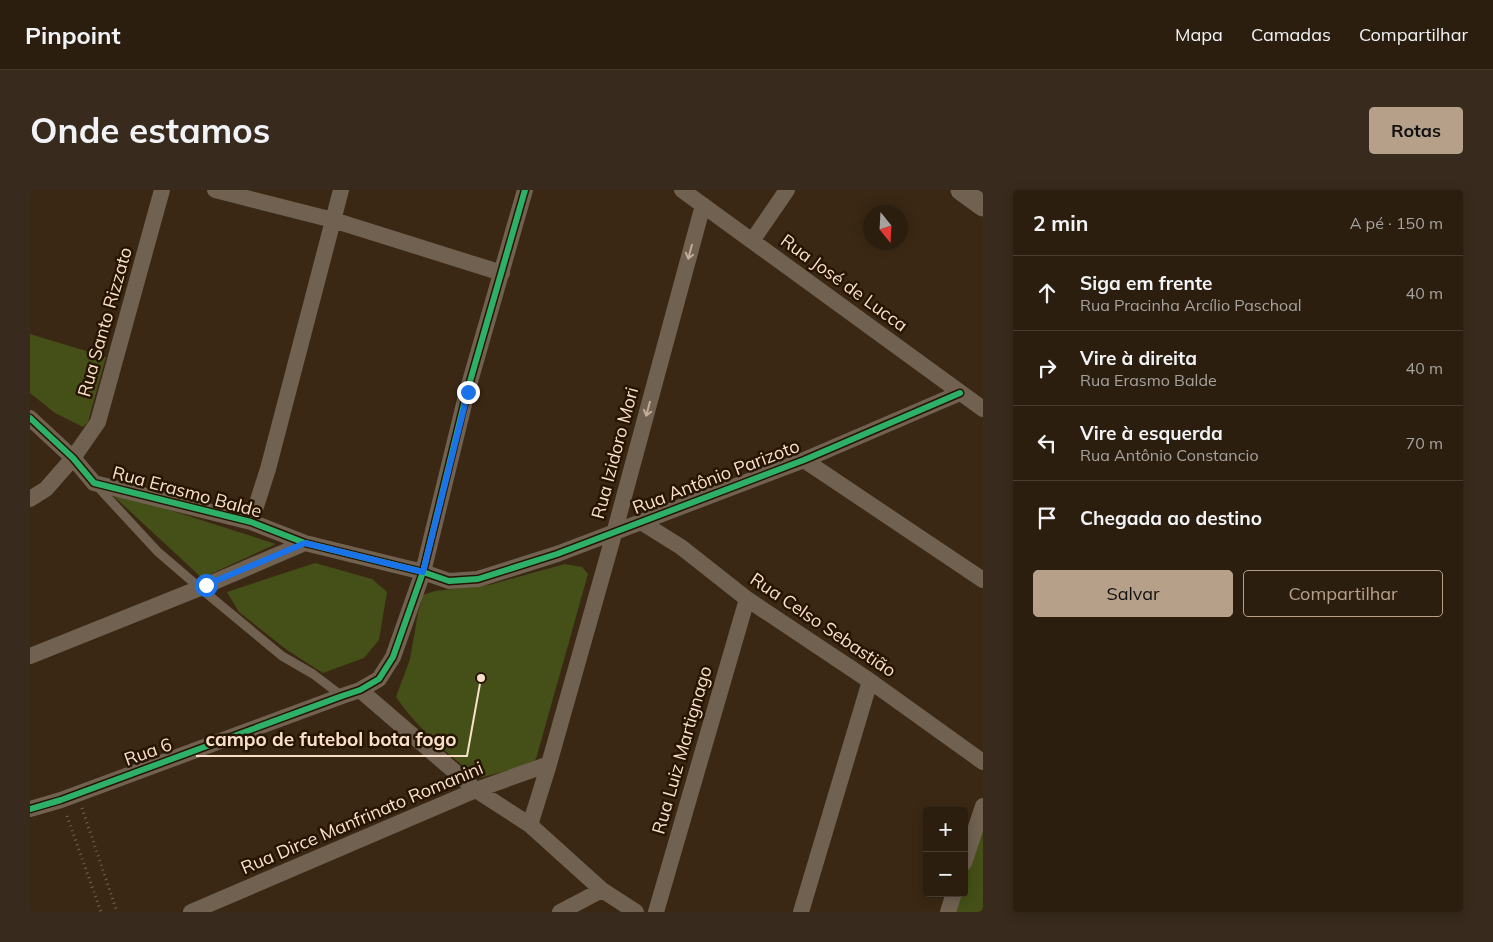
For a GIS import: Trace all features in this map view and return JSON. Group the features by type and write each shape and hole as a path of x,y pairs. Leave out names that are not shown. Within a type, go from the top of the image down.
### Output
{"street":[{"name":"Rua Santo Rizzato","path":"30,498 46,489 73,458 98,422 162,190"},
{"path":"215,190 333,220 502,273"},
{"path":"251,522 268,469 341,190"},
{"name":"Rua 6","path":"30,810 360,690 379,679 393,657 423,572 468,392 525,190"},
{"name":"Rua José de Lucca","path":"682,190 983,409"},
{"path":"752,241 787,190"},
{"path":"961,190 983,206"},
{"name":"Rua Izidoro Mori","path":"530,825 615,531 703,205"},
{"name":"Rua Antônio Parizoto","path":"478,579 557,554 804,460 960,393"},
{"name":"Rua Erasmo Balde","path":"30,418 73,458 94,483 251,522 305,543 423,572 449,581 478,579"},
{"path":"804,460 983,580"},
{"name":"Rua Celso Sebastião","path":"641,522 681,547 748,598 870,681 983,762"},
{"path":"30,656 200,588 305,543"},
{"name":"Rua Luiz Martignago","path":"656,912 748,598"},
{"path":"801,912 870,681"},
{"path":"360,690 476,790 530,825 602,890 636,912"},
{"name":"Rua Dirce Manfrinato Romanini","path":"191,912 476,790 549,764"},
{"path":"968,852 983,806"},
{"path":"560,912 602,890"},
{"path":"948,912 953,897"}],"lane":[{"path":"94,483 158,552 282,656 314,674 342,696"}],"path":[{"path":"77,794 117,912"},
{"path":"61,800 101,912"}],"green space":[{"path":"30,334 106,357 88,422 83,427 55,413 30,393"},
{"path":"107,490 276,544 202,578"},
{"path":"315,563 372,579 387,592 379,640 364,658 323,673 287,650 239,612 227,592"},
{"path":"565,564 582,567 588,574 536,759 529,765 479,778 434,741 396,697 410,659 423,595 435,591 489,585"},
{"path":"983,824 983,912 954,912 959,897 968,897 968,868"}],"cycle path":[{"path":"30,809 61,800 360,690 379,679 393,657 423,572 467,392 525,190"},
{"path":"30,418 73,458 94,483 251,522 305,543 423,572 449,581 478,579 557,554 804,460 960,393"}],"place":[{"name":"campo de futebol bota fogo","path":"481,678"}],"route":[{"path":"206,585 305,543 423,572 468,392"}]}
